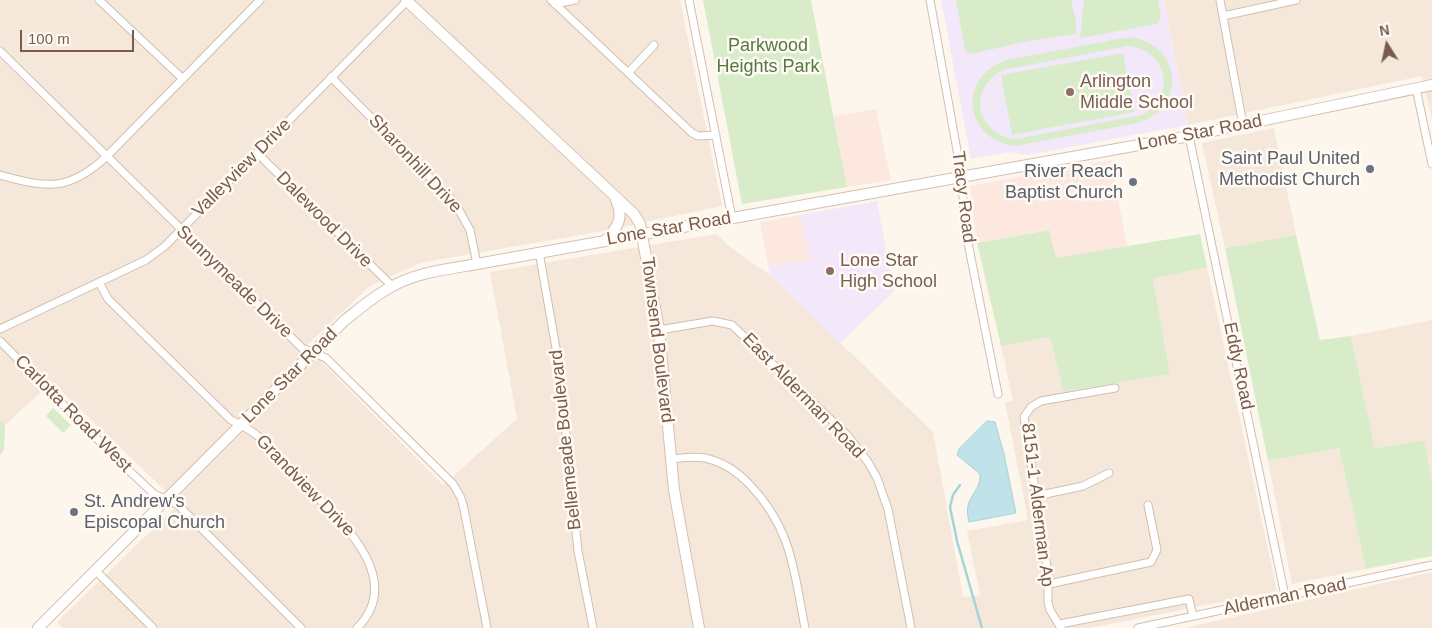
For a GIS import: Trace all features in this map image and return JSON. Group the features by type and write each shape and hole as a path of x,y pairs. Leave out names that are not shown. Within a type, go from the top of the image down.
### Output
{"street":[{"path":"99,0 183,80"},
{"name":"Valleyview Drive","path":"0,329 146,260 165,246 406,0"},
{"name":"Townsend Boulevard","path":"406,0 636,216 640,224 659,330 671,459 681,532 699,628"},
{"path":"553,2 575,0"},
{"path":"689,0 732,218"},
{"name":"Tracy Road","path":"930,0 961,177 967,238 998,394"},
{"path":"1220,0 1243,125"},
{"path":"1223,16 1296,0"},
{"path":"0,175 43,186 63,184 81,177 107,156 183,80 256,1"},
{"path":"553,2 630,72 692,133 698,136 716,135"},
{"path":"630,72 654,45"},
{"name":"Sunnymeade Drive","path":"0,51 302,348 326,358 453,484 462,498 487,628"},
{"name":"Sharonhill Drive","path":"331,78 456,203 470,230 477,264"},
{"name":"Lone Star Road","path":"38,628 344,321 370,300 392,286 418,276 539,252 1189,136 1432,85"},
{"path":"1416,88 1432,164"},
{"name":"Eddy Road","path":"1189,136 1285,596"},
{"name":"Dalewood Drive","path":"257,153 392,286"},
{"path":"605,241 620,223 620,210 615,196"},
{"name":"Bellemeade Boulevard","path":"539,252 559,365 578,551 593,628"},
{"name":"Grandview Drive","path":"99,282 108,299 231,420 252,431 350,530 360,544 371,571 373,599 366,616 357,628"},
{"name":"East Alderman Road","path":"659,330 713,320 732,325 858,448 877,478 883,493 911,628"},
{"name":"Carlotta Road West","path":"0,341 121,463 154,494 178,505 301,628"},
{"name":"8151-1 Alderman Ap","path":"1060,626 1050,610 1049,584 1024,417 1027,410 1041,401 1115,388"},
{"path":"671,459 704,458 719,462 744,479 772,509 789,545 805,628"},
{"path":"1036,496 1083,486 1109,473"},
{"path":"1049,584 1151,562 1157,550 1148,505"},
{"name":"Alderman Road","path":"1138,628 1432,565"},
{"path":"96,571 154,628"},
{"path":"1060,626 1188,599 1193,616"}],"shaded area":[{"path":"0,0 680,0 722,206 603,231 420,263 370,286 306,346 443,485 517,419 490,272 717,234 730,247 770,275 933,432 963,597 980,595 967,531 1028,520 1005,402 1013,401 1001,346 1050,337 1063,392 1170,374 1153,279 1207,267 1277,591 1090,628 63,628 57,622 179,504 52,382 5,425 0,419"},
{"name":"Arlington Middle School","path":"941,0 1164,0 1188,125 1027,155 1009,152 971,159"},
{"path":"1164,0 1432,0 1432,121 1422,76 1188,125"},
{"path":"876,109 891,180 847,187 834,116"},
{"path":"1274,128 1296,235 1225,248 1202,143"},
{"path":"1111,160 1127,246 1056,258 1048,230 977,243 970,186"},
{"name":"Lone Star High School","path":"877,201 894,291 840,344 770,275 768,266 810,260 800,215"},
{"path":"800,215 810,260 768,266 760,222"},
{"path":"1432,320 1432,479 1424,440 1375,448 1351,336"},
{"path":"1339,448 1366,569 1292,584 1268,461"},
{"path":"1432,572 1432,628 1185,628"}],"green space":[{"name":"Parkwood Heights Park","path":"703,0 811,0 847,187 742,204"},
{"path":"956,0 1071,0 1076,21 1076,34 1029,41 970,54 965,50"},
{"path":"1084,0 1158,0 1161,17 1157,24 1080,38"},
{"path":"1129,37 1147,42 1160,51 1168,63 1172,77 1171,91 1165,104 1153,115 1137,123 1016,146 998,141 985,132 977,120 973,107 974,93 980,79 991,68 1007,60","holes":["1128,46 1142,49 1152,56 1159,65 1163,75 1160,97 1153,107 1142,115 1016,139 1002,136 992,129 985,120 981,110 984,88 992,78 1003,70"]},
{"path":"1123,53 1134,112 1012,135 1001,75"},
{"path":"1049,230 1056,258 1200,234 1207,267 1153,279 1170,374 1063,392 1050,337 1001,346 977,243"},
{"path":"1296,235 1320,340 1351,336 1375,448 1424,440 1432,479 1432,556 1366,569 1339,448 1268,461 1225,248"},
{"path":"53,408 71,425 63,433 46,416"},
{"path":"0,419 5,425 4,450 0,455"}],"water":[{"path":"987,421 995,422 1004,454 1016,513 969,522 968,506 980,481 980,474 957,455 959,449"}],"waterway":[{"path":"960,485 953,495 950,507 957,541 982,628"}],"place":[{"name":"Arlington Middle School","path":"1070,92"},
{"name":"Saint Paul United Methodist Church","path":"1370,169"},
{"name":"River Reach Baptist Church","path":"1133,182"},
{"name":"Lone Star High School","path":"830,271"},
{"name":"St. Andrew's Episcopal Church","path":"74,512"}]}
